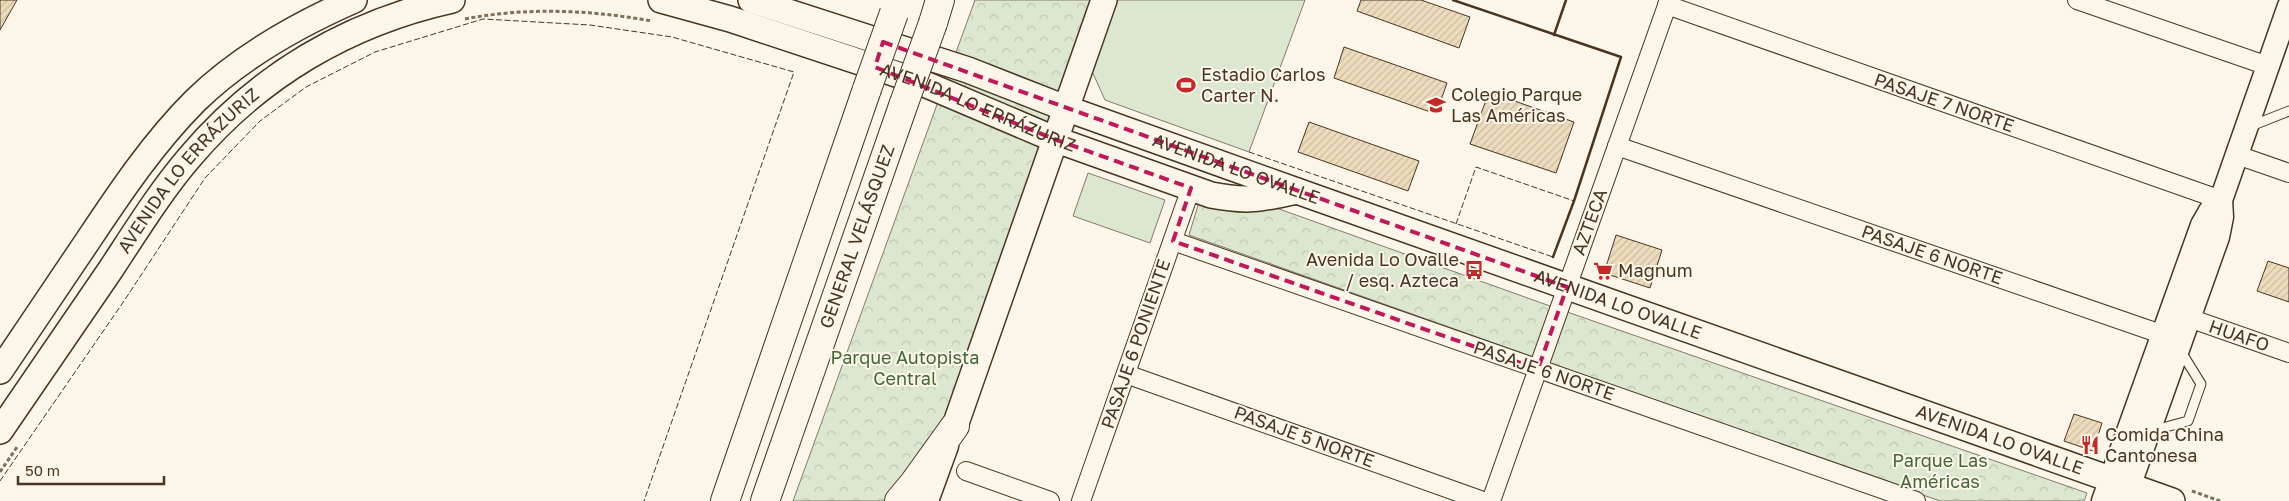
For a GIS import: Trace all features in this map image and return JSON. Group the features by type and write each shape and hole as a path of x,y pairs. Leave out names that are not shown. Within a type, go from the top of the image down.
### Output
{"highway":[{"path":"725,501 896,6"},
{"name":"GENERAL VELÁSQUEZ","path":"765,501 936,11"},
{"path":"899,501 955,426"}],"main road":[{"name":"AVENIDA LO ERRÁZURIZ","path":"0,371 117,197 157,143 196,100 240,65 283,36 354,0"},
{"name":"AVENIDA LO ERRÁZURIZ","path":"751,0 968,70 1065,108"},
{"path":"955,426 1054,138 1104,0"},
{"name":"AVENIDA LO ERRÁZURIZ","path":"10,436 165,189 188,158 229,116 269,82 324,46 389,17 457,10"},
{"name":"AVENIDA LO ERRÁZURIZ","path":"659,11 730,19 920,82 1054,138 1218,196 1255,200 1297,191"},
{"name":"AVENIDA LO OVALLE","path":"1065,108 1567,287 2117,492 2182,496"}],"street":[{"path":"2077,0 2268,66"},
{"name":"AZTECA","path":"1491,501 1668,3"},
{"name":"PASAJE 7 NORTE","path":"1668,3 2220,200"},
{"path":"2117,492 2161,334 2202,225 2210,211 2220,200 2287,18"},
{"name":"PASAJE 6 NORTE","path":"1617,146 2161,334"},
{"path":"2237,155 2289,173"},
{"name":"PASAJE 6 PONIENTE","path":"1081,501 1191,188"},
{"path":"2117,492 2149,432 2179,348 2218,237 2222,217 2220,200"},
{"name":"PASAJE 6 NORTE","path":"1173,241 1916,501"},
{"name":"HUAFO","path":"2189,318 2289,353"},
{"name":"PASAJE 5 NORTE","path":"1126,374 1483,501"},
{"path":"927,501 955,426"},
{"path":"966,470 1050,501"}],"lane":[{"path":"2246,128 2289,111"},
{"path":"2149,432 2188,421 2201,384 2179,348"}],"path":[{"path":"457,10 485,15 555,10 612,14 659,11"},
{"path":"0,472 10,436"},
{"path":"2182,496 2220,501"}],"highlighted area":[{"path":"883,42 1567,287 1538,369 1173,241 1191,188 1054,139 875,67"}],"green space":[{"name":"Parque Autopista Central","path":"975,0 1092,0 943,429 887,501 793,501"},
{"name":"Estadio Carlos Carter N.","path":"1117,0 1305,0 1249,152 1105,100 1091,69"},
{"path":"1088,173 1165,200 1150,243 1073,216"},
{"name":"Parque Las Américas","path":"1199,202 1268,205 1550,306 2087,493 2084,501 1940,501 1189,235"}],"building":[{"path":"0,0 17,0 0,30"},
{"path":"1361,0 1421,0 1470,17 1459,48 1357,11"},
{"path":"1344,47 1447,83 1436,114 1334,78"},
{"path":"1489,92 1574,122 1556,173 1470,144"},
{"path":"1309,122 1419,161 1408,191 1298,152"},
{"path":"1616,235 1662,250 1650,288 1604,273"},
{"path":"2268,261 2289,268 2289,302 2257,291"},
{"path":"2074,414 2102,423 2093,451 2064,441"}],"fence":[{"path":"0,481 124,301 205,178 260,121 306,87 375,52 483,19 590,25 672,37 794,72 644,501"},
{"path":"1249,152 1553,257"},
{"path":"1456,224 1476,167 1574,201"}],"wall":[{"path":"1453,0 1621,57 1574,201 1553,257"},
{"path":"1554,35 1566,0"}],"place":[{"name":"Estadio Carlos Carter N.","path":"1186,85"},
{"name":"Colegio Parque Las Américas","path":"1436,105"},
{"name":"Avenida Lo Ovalle / esq. Azteca","path":"1474,270"},
{"name":"Magnum","path":"1603,271"},
{"name":"Comida China Cantonesa","path":"2090,445"}]}
